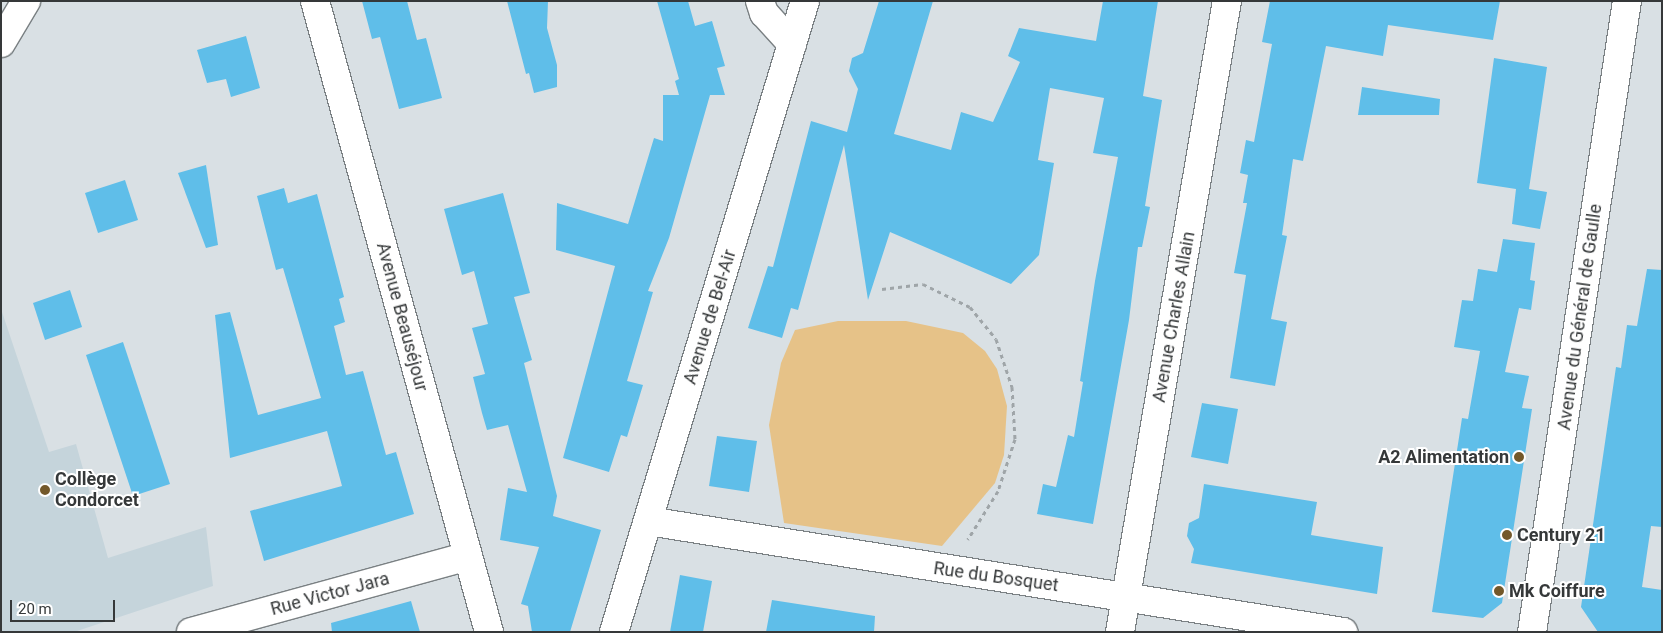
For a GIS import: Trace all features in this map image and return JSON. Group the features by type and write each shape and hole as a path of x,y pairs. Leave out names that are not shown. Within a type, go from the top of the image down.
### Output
{"street":[{"path":"1,43 26,1"},
{"name":"Avenue Beauséjour","path":"315,1 489,632"},
{"path":"760,1 764,13 792,44"},
{"name":"Avenue de Bel-Air","path":"614,632 805,1"},
{"name":"Avenue Charles Allain","path":"1120,632 1227,1"},
{"name":"Avenue du Général de Gaulle","path":"1532,632 1627,1"},
{"name":"Rue du Bosquet","path":"648,521 948,571 1127,595 1343,632"},
{"name":"Rue Victor Jara","path":"191,632 468,556"}],"path":[{"path":"882,289 923,284 970,307 996,339 1012,387 1015,439 998,491 948,571"}],"shaded area":[{"name":"Collège Condorcet","path":"1,309 49,452 76,444 108,558 206,527 213,586 74,632 1,632"},
{"path":"838,321 906,321 963,333 985,351 997,369 1007,406 1004,455 995,483 942,546 784,523 769,425 781,363 795,330"}],"building":[{"path":"362,1 407,1 417,40 426,38 442,98 399,109 380,37 372,39"},
{"path":"507,1 548,1 547,28 557,65 557,87 534,93 529,73 526,74"},
{"path":"657,1 688,1 695,26 712,21 725,66 717,68 725,95 710,95 669,238 648,291 653,292 627,381 643,385 627,437 621,435 609,472 563,458 615,266 556,250 557,203 628,224 654,138 663,141 663,95 679,95 675,81 679,79"},
{"path":"879,1 933,1 894,134 951,150 961,112 993,122 1020,62 1008,56 1019,28 1096,41 1103,1 1158,1 1143,96 1162,100 1145,206 1150,207 1142,247 1138,247 1129,320 1093,524 1037,514 1043,484 1056,487 1068,435 1074,437 1083,382 1080,381 1095,281 1118,157 1093,153 1104,98 1050,88 1038,160 1054,163 1039,255 1011,284 890,232 868,300 844,145 798,310 791,308 782,338 748,328 768,266 773,267 811,121 847,132 858,89 849,71 852,58 863,53"},
{"path":"1270,1 1500,1 1493,40 1388,25 1383,56 1326,46 1303,161 1293,159 1282,235 1287,236 1271,319 1287,322 1275,386 1230,378 1246,275 1234,273 1247,203 1243,203 1248,175 1240,173 1246,140 1254,142 1272,44 1262,42"},
{"path":"246,36 260,88 231,97 226,79 207,83 197,50"},
{"path":"1494,58 1547,67 1529,189 1547,192 1540,229 1512,224 1516,189 1477,183"},
{"path":"1362,87 1440,99 1439,115 1358,115"},
{"path":"206,165 218,245 206,248 178,173"},
{"path":"125,180 138,220 98,233 85,193"},
{"path":"284,188 288,203 317,194 344,297 339,299 345,322 334,326 346,375 363,371 386,455 396,452 414,514 264,561 250,511 342,486 327,431 230,458 215,315 230,312 258,415 321,398 283,268 276,270 257,196"},
{"path":"503,193 530,293 514,297 532,360 524,363 557,496 553,516 601,530 570,632 532,632 528,606 521,604 539,547 500,540 508,488 527,492 508,425 487,430 482,413 473,377 485,374 472,328 488,324 474,271 462,275 444,209"},
{"path":"1503,239 1535,243 1530,280 1535,281 1531,310 1519,308 1505,372 1529,376 1522,408 1532,409 1502,603 1483,618 1432,612 1462,418 1468,419 1480,351 1454,347 1462,300 1473,301 1478,269 1497,272"},
{"path":"1647,269 1662,270 1662,527 1651,526 1642,587 1662,590 1662,632 1598,632 1581,607 1616,367 1621,368 1627,325 1637,326"},
{"path":"70,290 82,327 45,340 33,303"},
{"path":"123,342 170,484 133,496 86,355"},
{"path":"1202,403 1238,409 1228,464 1191,457"},
{"path":"717,436 757,441 749,492 709,486"},
{"path":"1204,484 1317,502 1311,535 1383,547 1377,594 1191,563 1194,549 1187,536 1189,523 1199,518"},
{"path":"680,575 712,581 703,632 670,632"},
{"path":"772,600 875,616 874,632 766,632"},
{"path":"411,601 420,632 332,632 331,623"}],"place":[{"name":"A2 Alimentation","path":"1519,457"},
{"name":"Collège Condorcet","path":"45,490"},
{"name":"Century 21","path":"1507,535"},
{"name":"Mk Coiffure","path":"1499,591"}]}
